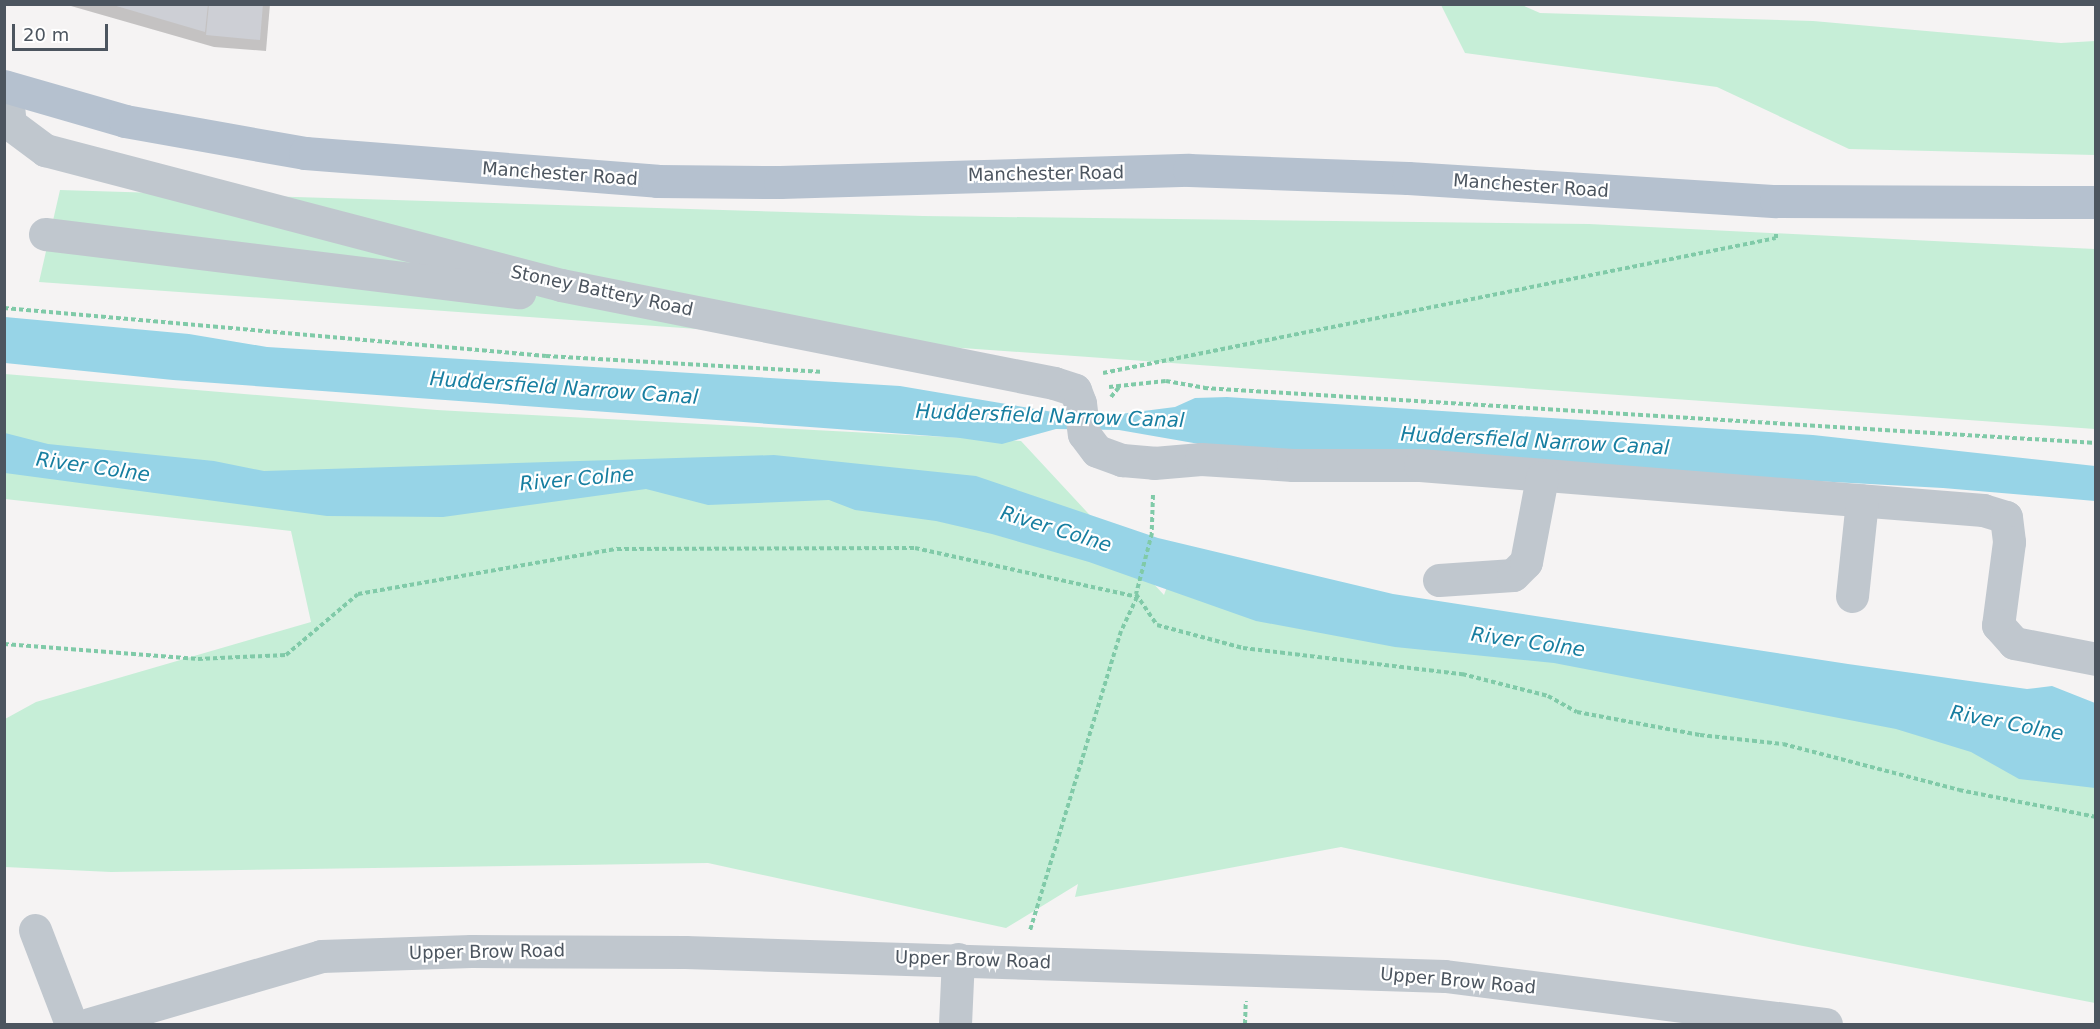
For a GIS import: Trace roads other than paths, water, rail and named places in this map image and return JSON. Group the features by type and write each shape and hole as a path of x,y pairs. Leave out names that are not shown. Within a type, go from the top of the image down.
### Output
{"main road":[{"name":"Manchester Road","path":"5,87 125,121 305,153 657,181 780,182 1236,171 1776,201 2096,202"}],"street":[{"name":"Stoney Battery Road","path":"5,87 10,124 45,150 561,285 1087,407 1097,451 1122,460 1154,463 1201,459 1293,465 1420,465 1542,477"},
{"path":"45,234 535,294 561,285"},
{"path":"1439,580 1514,575 1526,562 1542,477 1983,510 2006,517 2009,542 1998,625 2014,643 2096,659"},
{"path":"1852,596 1862,501"},
{"path":"35,930 71,1024"},
{"name":"Upper Brow Road","path":"89,1024 135,1018 321,956 471,951 661,952 958,959 1445,976 1826,1024"},
{"path":"955,1024 958,959"}],"water":[{"name":"Huddersfield Narrow Canal","path":"5,317 189,334 267,347 900,386 1053,412 1120,414 1175,407 1195,398 1227,397 1813,435 2095,466 2095,501 1943,488 1228,449 1119,430 1056,429 1002,444 960,438 173,380 5,363"},
{"name":"River Colne","path":"5,433 48,444 214,461 264,471 774,455 976,476 1158,538 1393,594 1848,664 2027,689 2052,686 2095,703 2095,788 2019,779 1971,752 1896,729 1554,663 1395,647 1256,621 1089,562 992,534 936,521 855,510 829,500 708,505 646,489 443,517 327,516 5,473"}]}
